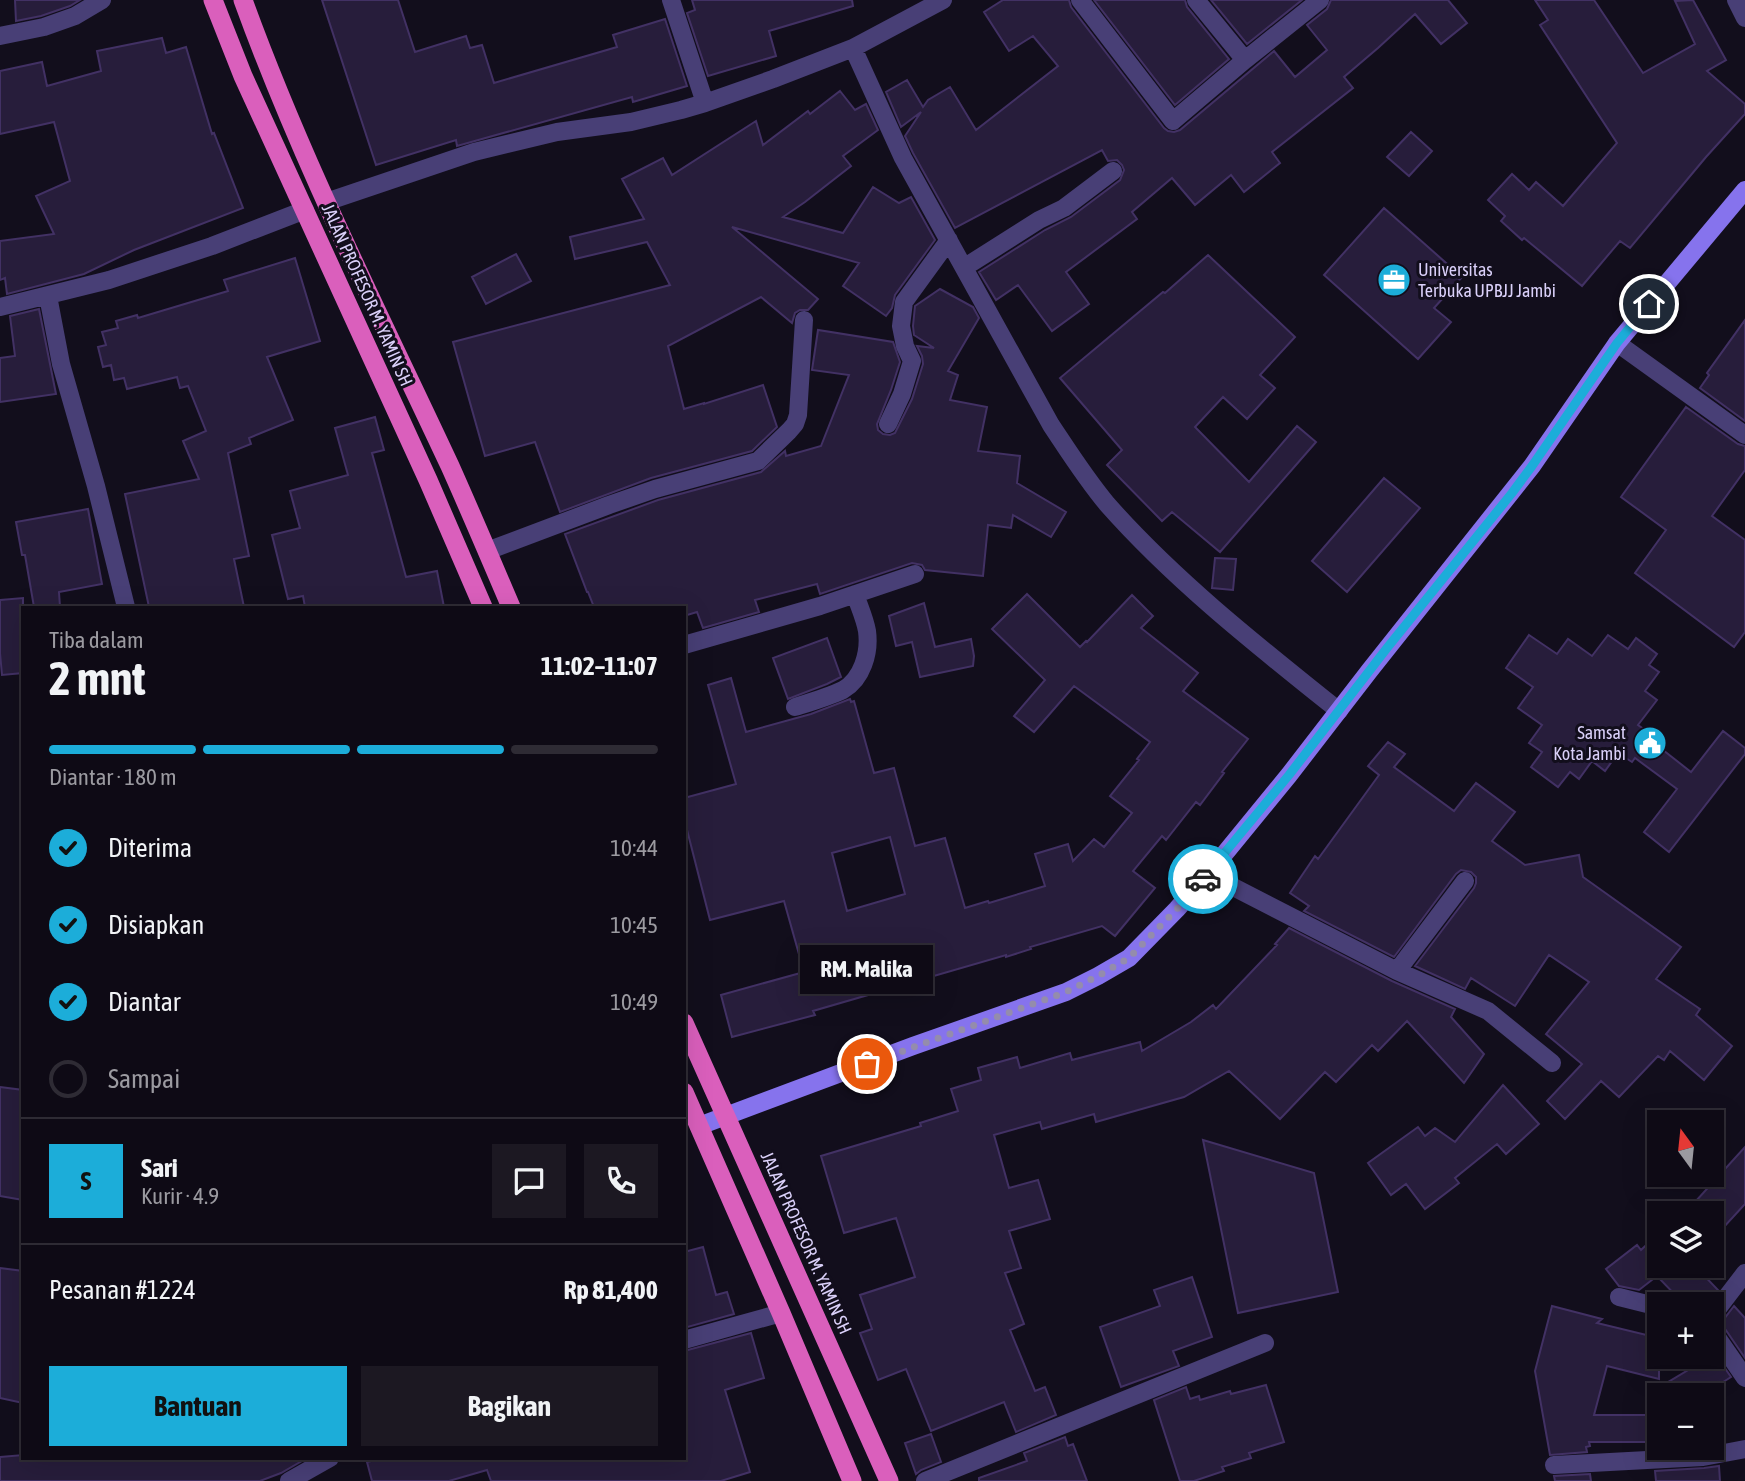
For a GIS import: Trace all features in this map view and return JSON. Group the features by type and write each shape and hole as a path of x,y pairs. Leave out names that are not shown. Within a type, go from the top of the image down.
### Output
{"highway":[{"name":"JALAN PROFESOR M. YAMIN SH","path":"213,0 243,76 428,480 483,606"},
{"name":"JALAN PROFESOR M. YAMIN SH","path":"243,0 268,69 326,202 452,470 511,606"},
{"path":"428,480 452,470"},
{"name":"JALAN PROFESOR M. YAMIN SH","path":"686,1027 890,1481"},
{"path":"686,1097 852,1481"}],"main road":[{"path":"699,1126 1066,992 1129,958 1208,874 1339,711 1525,475 1617,343 1745,190"}],"street":[{"path":"0,36 44,27 75,16 102,0"},
{"path":"671,0 705,103"},
{"path":"326,202 474,152 557,132 631,122 705,103 853,48 943,0"},
{"path":"1080,0 1173,121 1320,0"},
{"path":"1196,0 1245,60"},
{"path":"1737,0 1745,18"},
{"path":"853,48 904,158 1051,425 1073,458 1105,501 1138,537 1277,661 1339,711"},
{"path":"965,267 1039,220 1064,208 1113,171"},
{"path":"0,307 109,280 186,255 305,210"},
{"path":"888,424 902,394 912,361 905,346 901,326 904,302 949,240"},
{"path":"43,297 96,486 125,606"},
{"path":"487,551 655,489 758,461 789,431 798,415 804,320"},
{"path":"1617,343 1745,435"},
{"path":"686,644 761,624 915,574"},
{"path":"795,707 840,691 851,684 859,674 865,660 867,632 855,594"},
{"path":"1208,874 1396,971 1488,1011 1552,1063"},
{"path":"1396,971 1465,881"},
{"path":"1724,1300 1745,1273"},
{"path":"1619,1297 1647,1304"},
{"path":"686,1339 781,1312"},
{"path":"925,1481 1265,1343"},
{"path":"1724,1347 1745,1378"},
{"path":"1554,1465 1703,1457 1745,1449"},
{"path":"289,1481 326,1460"}],"building":[{"path":"15,0 80,0 41,16 16,21"},
{"path":"322,0 398,0 415,52 466,36 470,48 482,45 494,83 617,47 613,35 665,19 687,86 633,102 632,97 457,146 456,140 376,165"},
{"path":"692,0 852,0 853,6 769,31 776,56 708,76 687,13 695,10"},
{"path":"1003,0 1069,0 1071,7 1164,128 1174,132 1180,130 1274,51 1295,77 1327,50 1307,25 1327,9 1331,0 1448,0 1467,23 1441,44 1415,14 1344,77 1353,88 1272,152 1280,163 1244,192 1231,175 1195,205 1172,178 1132,212 1137,219 1066,272 1089,304 1052,331 1018,285 996,300 979,272 1045,230 1071,217 1120,180 1124,170 1122,165 1117,160 1108,161 1102,150 955,228 905,136 921,112 901,127 886,92 907,80 923,107 928,100 950,87 976,130 1058,66 1033,36 1009,51 984,12"},
{"path":"1094,0 1185,0 1187,7 1229,59 1175,105"},
{"path":"1211,0 1302,0 1247,44"},
{"path":"1535,0 1594,0 1643,73 1695,44 1675,1 1693,0 1726,60 1707,71 1745,104 1745,114 1630,248 1620,241 1582,286 1501,221 1505,216 1488,200 1512,174 1529,190 1536,182 1563,206 1617,143 1540,25 1548,20"},
{"path":"162,38 166,53 186,47 212,134 214,133 243,208 134,250 84,274 7,294 5,278 0,280 0,241 54,234 36,196 70,181 54,122 0,134 0,71 42,62 47,86 101,71 97,51"},
{"path":"840,91 855,110 866,104 878,130 843,156 851,166 783,217 843,233 873,187 899,203 911,197 935,240 895,295 892,308 886,316 843,286 859,263 732,227 818,299 808,310 795,313 792,323 761,297 668,346 684,409 763,385 777,427 752,451 651,478 560,512 535,442 485,456 453,342 670,285 647,242 575,259 570,237 644,219 622,179 663,158 672,175 756,121 763,145"},
{"path":"1411,132 1432,151 1409,176 1387,157"},
{"path":"1384,208 1462,277 1434,308 1451,322 1418,359 1324,275"},
{"path":"516,254 531,281 486,304 472,277"},
{"path":"1208,255 1295,337 1260,375 1275,388 1247,419 1223,397 1195,427 1249,482 1297,426 1316,442 1220,552 1172,512 1162,521 1107,465 1122,450 1060,378"},
{"path":"295,258 320,341 267,357 293,420 249,438 251,444 228,453 249,556 234,559 244,606 149,606 125,494 199,479 183,441 206,431 188,386 180,388 177,377 127,389 124,378 114,380 111,365 103,367 98,347 106,345 102,332 118,328 116,321 137,315 138,318 228,291 224,280"},
{"path":"940,289 973,307 979,318 948,371 958,375 950,400 987,407 978,451 1020,456 1017,483 1066,512 1051,537 1013,515 1011,528 988,525 983,576 925,570 922,565 912,563 820,594 817,584 755,600 759,612 703,628 697,612 686,615 686,606 594,606 565,534 658,500 761,472 785,451 786,456 821,446 849,375 812,370 818,330 893,342 900,362 877,424 878,430 883,434 895,433 912,399 923,364 917,346 934,348 914,335 915,306"},
{"path":"39,309 56,394 0,402 0,358 15,356 10,316"},
{"path":"1745,320 1745,421 1700,388 1709,375 1707,373"},
{"path":"1686,407 1738,444 1745,446 1745,470 1712,516 1745,540 1745,632 1734,647 1635,573 1666,530 1621,497"},
{"path":"375,417 384,450 372,453 406,577 437,571 444,606 305,606 303,596 288,599 272,535 300,528 290,491 348,475 335,428"},
{"path":"1384,478 1420,508 1347,592 1312,561"},
{"path":"88,509 102,584 59,592 60,606 34,606 16,522"},
{"path":"1215,558 1236,559 1233,590 1212,588"},
{"path":"1027,594 1080,647 1132,595 1153,616 1141,628 1198,673 1183,691 1248,739 1200,805 1196,802 1166,840 1162,836 1133,871 1155,888 1115,936 1102,926 1030,947 1031,949 1006,957 813,1011 815,1015 732,1037 721,995 804,972 784,901 710,920 686,826 686,797 736,784 708,685 731,678 746,732 811,714 850,699 851,702 854,701 874,773 894,768 915,846 945,838 965,908 1045,886 1035,854 1068,844 1073,861 1094,839 1104,847 1132,813 1110,796 1150,742 1074,686 1034,732 1014,716 1045,680 992,629","holes":["890,837 905,894 847,911 832,853"]},
{"path":"23,598 21,673 2,675 0,600"},
{"path":"924,603 935,647 971,639 973,666 920,677 912,642 896,646 889,616"},
{"path":"1529,635 1557,654 1568,639 1592,656 1608,635 1628,649 1636,638 1657,654 1649,665 1659,672 1645,691 1657,700 1638,725 1652,735 1649,739 1691,772 1723,731 1745,748 1745,754 1669,852 1644,832 1677,789 1635,758 1632,762 1618,753 1605,771 1592,761 1579,779 1570,772 1558,787 1531,767 1542,752 1529,743 1542,725 1518,708 1533,687 1506,668"},
{"path":"827,638 841,677 788,699 773,658"},
{"path":"1388,742 1405,754 1394,767 1454,811 1476,783 1515,812 1492,841 1525,865 1579,855 1583,877 1681,947 1656,979 1700,1009 1696,1015 1732,1046 1704,1080 1670,1051 1664,1060 1658,1056 1619,1097 1601,1081 1565,1119 1547,1101 1582,1064 1546,1034 1589,982 1549,955 1515,1006 1471,978 1465,989 1415,966 1474,888 1476,877 1471,872 1461,870 1456,874 1394,957 1304,911 1309,906 1290,893 1315,856 1318,859 1379,775 1368,766"},
{"path":"1289,928 1392,981 1455,1009 1451,1017 1484,1054 1464,1083 1407,1021 1378,1051 1372,1045 1336,1082 1325,1072 1280,1119 1229,1071 1184,1097 1096,1122 1094,1114 1042,1129 1040,1122 994,1135 1009,1188 1038,1180 1050,1219 1009,1231 1021,1268 1005,1273 1024,1324 1010,1330 1035,1391 1045,1387 1056,1415 1016,1432 1004,1402 931,1431 906,1369 878,1380 860,1333 872,1329 860,1295 915,1277 896,1218 844,1233 821,1156 921,1126 920,1123 958,1111 951,1089 981,1080 978,1068 1017,1057 1020,1068 1070,1053 1072,1060 1140,1042 1142,1051 1191,1022 1213,1005 1216,1009 1277,945 1275,944"},
{"path":"1503,1085 1539,1124 1506,1154 1497,1144 1455,1178 1459,1183 1425,1209 1406,1184 1391,1195 1368,1163 1418,1127 1425,1136 1435,1128 1455,1142"},
{"path":"0,1087 21,1090 21,1200 0,1196"},
{"path":"1203,1140 1314,1173 1338,1292 1238,1313"},
{"path":"1745,1147 1745,1204 1724,1227 1724,1201 1696,1201 1709,1187 1724,1187 1724,1170"},
{"path":"1647,1244 1647,1278 1654,1278 1639,1290 1619,1286 1606,1269 1637,1245 1641,1250"},
{"path":"703,1247 716,1295 727,1292 734,1314 686,1327 686,1251"},
{"path":"0,1268 21,1271 21,1403 0,1398"},
{"path":"1192,1277 1212,1337 1173,1351 1179,1366 1121,1387 1100,1327 1160,1306 1154,1290"},
{"path":"1659,1278 1706,1278 1718,1290 1716,1292 1672,1292"},
{"path":"1552,1306 1602,1319 1597,1323 1647,1335 1647,1369 1659,1369 1659,1379 1607,1366 1594,1415 1647,1415 1647,1442 1589,1442 1587,1452 1550,1455 1535,1371"},
{"path":"1734,1306 1745,1318 1745,1358 1724,1327 1724,1319"},
{"path":"751,1333 764,1378 725,1390 750,1472 721,1481 491,1481 487,1470 449,1481 372,1481 367,1462 375,1460 686,1460 686,1350"},
{"path":"1724,1367 1731,1377 1722,1383 1670,1381 1690,1369"},
{"path":"1266,1385 1284,1442 1249,1453 1251,1458 1222,1467 1224,1471 1194,1481 1180,1481 1154,1400 1186,1387 1190,1399 1199,1396 1200,1400 1230,1391 1231,1394"},
{"path":"931,1434 941,1462 916,1474 905,1443"},
{"path":"1065,1437 1068,1446 1073,1444 1087,1481 979,1481 979,1478 1027,1461 1024,1453"},
{"path":"21,1455 21,1460 304,1460 260,1481 0,1481 0,1457"},
{"path":"1719,1466 1720,1481 1656,1481 1655,1471"},
{"path":"1590,1474 1591,1481 1555,1481 1554,1476"}],"way so far":[{"path":"867,1064 1066,992 1098,976 1129,958 1203,879"}],"place":[{"name":"Universitas Terbuka UPBJJ Jambi","path":"1394,280"},
{"name":"Samsat Kota Jambi","path":"1650,743"},
{"name":"RM. Malika","path":"867,1064"}],"route":[{"path":"1203,879 1289,775 1512,493 1617,343 1649,304"}]}
